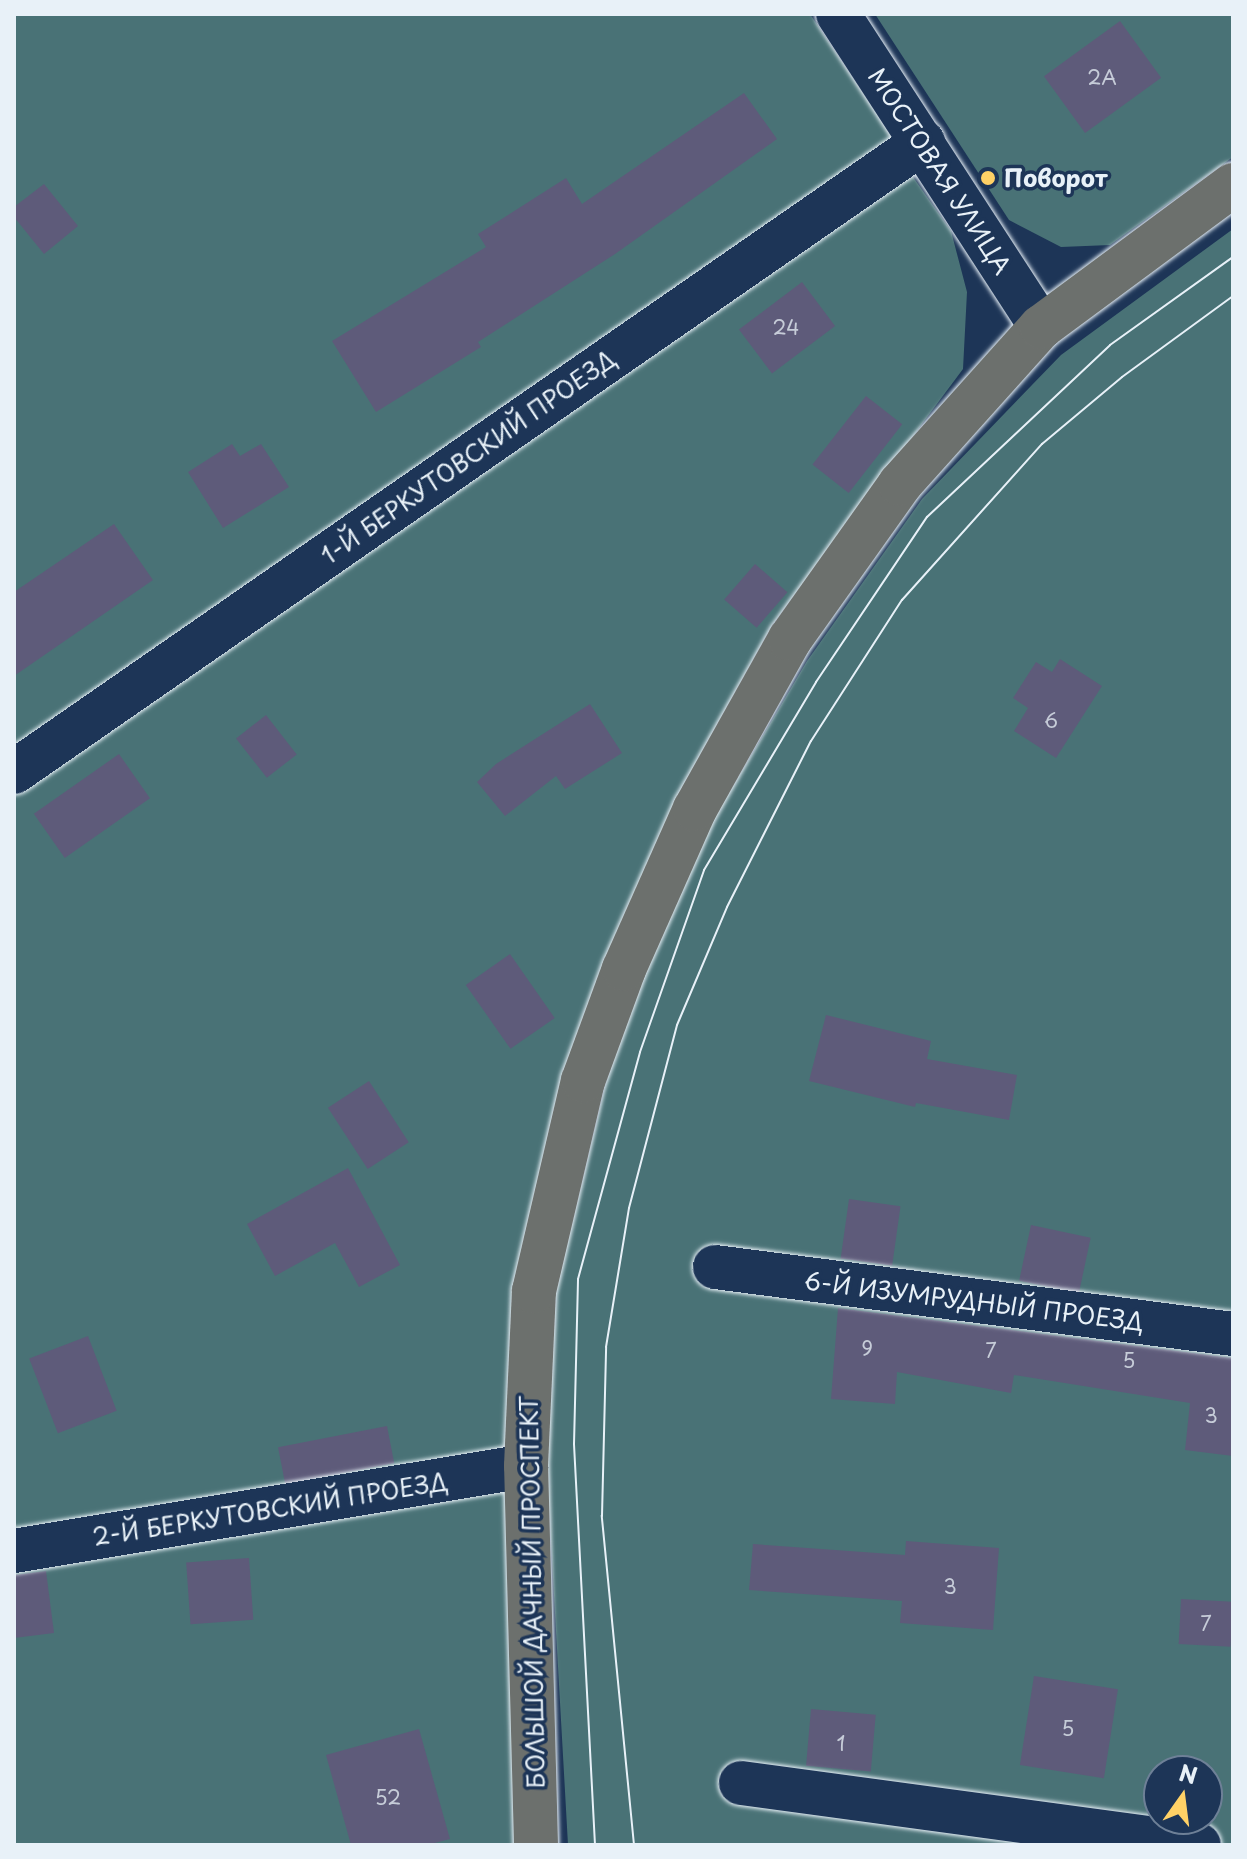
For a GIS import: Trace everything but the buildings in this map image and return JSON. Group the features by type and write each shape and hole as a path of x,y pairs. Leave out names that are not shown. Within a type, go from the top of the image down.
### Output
{"main road":[{"name":"БОЛЬШОЙ ДАЧНЫЙ ПРОСПЕКТ","path":"536,1845 526,1466 534,1291 583,1081 624,969 695,809 790,639 881,510 1041,327 1233,185"}],"street":[{"name":"МОСТОВАЯ УЛИЦА","path":"838,14 1041,327"},
{"name":"1-Й БЕРКУТОВСКИЙ ПРОЕЗД","path":"14,772 923,142"},
{"name":"6-Й ИЗУМРУДНЫЙ ПРОЕЗД","path":"715,1267 1233,1334"},
{"name":"2-Й БЕРКУТОВСКИЙ ПРОЕЗД","path":"14,1551 526,1466"},
{"path":"741,1783 1199,1845"}],"green space":[{"path":"14,14 810,14 894,140 14,754"},
{"path":"875,14 1233,14 1233,157 1110,245 1061,247 1009,220"},
{"path":"906,167 951,231 967,292 963,369 772,625 674,802 507,1462 14,1536 14,792"},
{"path":"1233,229 1233,1845 568,1845 547,1470 556,1292 605,1087 641,973 715,817 807,661 922,499 1061,355"},
{"path":"505,1483 515,1845 14,1845 14,1559"}],"tram line":[{"path":"595,1845 574,1444 578,1279 640,1052 704,870 816,682 927,517 1110,345 1233,257"},
{"path":"634,1845 602,1516 606,1347 629,1208 677,1025 727,907 811,741 902,600 1042,444 1122,377 1233,296"}],"place":[{"name":"Поворот","path":"988,178"}]}
